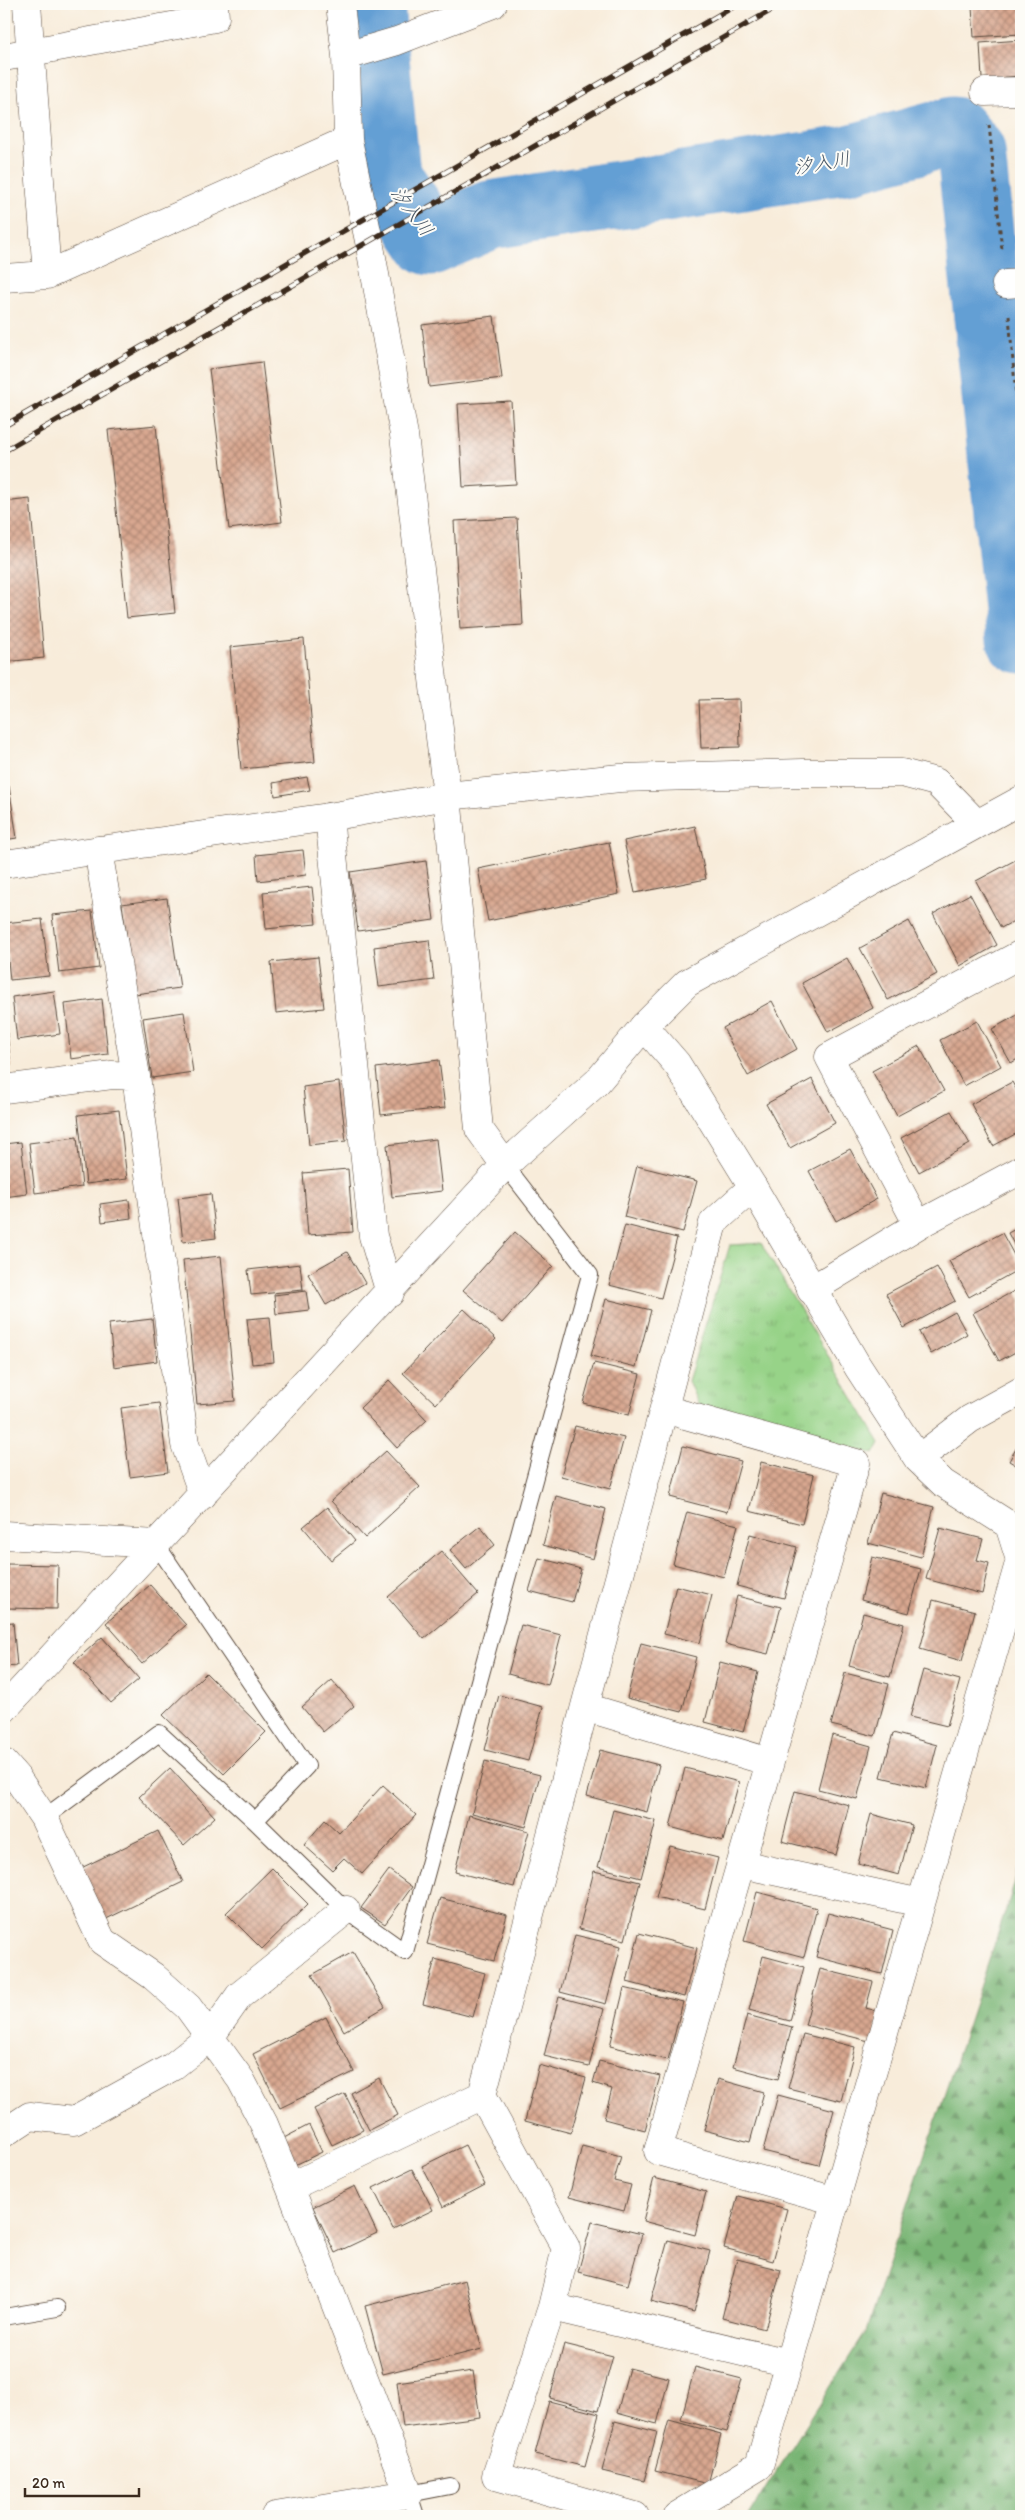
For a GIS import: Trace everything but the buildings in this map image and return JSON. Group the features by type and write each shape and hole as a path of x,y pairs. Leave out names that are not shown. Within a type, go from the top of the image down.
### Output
{"street":[{"path":"27,4 47,275"},
{"path":"4,57 30,54 215,18 214,4"},
{"path":"340,4 346,56 348,140 369,241 404,435 447,796 479,1129 505,1165"},
{"path":"346,56 397,41 493,4"},
{"path":"985,92 1021,91"},
{"path":"4,278 47,275 348,140"},
{"path":"4,864 329,817 447,796 620,778 803,773 902,773 936,782 977,824"},
{"path":"4,1710 505,1165 597,1082 644,1026 687,983 1021,800"},
{"path":"329,817 373,1236 390,1292"},
{"path":"98,850 136,1076 185,1444 202,1495"},
{"path":"918,1225 829,1057 1021,954"},
{"path":"644,1026 677,1064 753,1187 811,1290 918,1459 943,1483 1010,1525 1020,1560 759,2466 677,2516"},
{"path":"4,1089 112,1074 136,1076"},
{"path":"811,1290 918,1225 1021,1170"},
{"path":"635,2516 496,2476 552,2307 566,2248 482,2095 713,1223 753,1187"},
{"path":"918,1459 970,1419 1021,1391"},
{"path":"664,1409 856,1462 658,2150 836,2200"},
{"path":"4,1535 156,1544"},
{"path":"585,1707 770,1762"},
{"path":"4,1763 17,1778 44,1818 102,1941 188,2007 211,2036 241,2080 264,2124 290,2186 412,2505 275,2516"},
{"path":"741,1864 922,1903"},
{"path":"4,2133 30,2116 74,2121 172,2067 211,2036 238,1996 346,1910"},
{"path":"290,2186 482,2095"},
{"path":"552,2307 789,2364"}],"lane":[{"path":"44,1818 159,1733 255,1821 346,1910 405,1952 590,1275 505,1165"},
{"path":"156,1544 307,1766 255,1821"},
{"path":"4,2317 57,2308"},
{"path":"412,2505 450,2486"}],"green space":[{"path":"761,1243 880,1443 874,1454 699,1406 688,1381 730,1245"},
{"path":"1021,1853 1021,2516 748,2516 866,2331 1014,1885"}],"waterway":[{"name":"汐入川","path":"370,4 386,175 430,241 490,215 846,160 953,131 971,152 1021,639"}],"railway":[{"path":"4,426 738,4"},
{"path":"4,451 782,4"}]}
